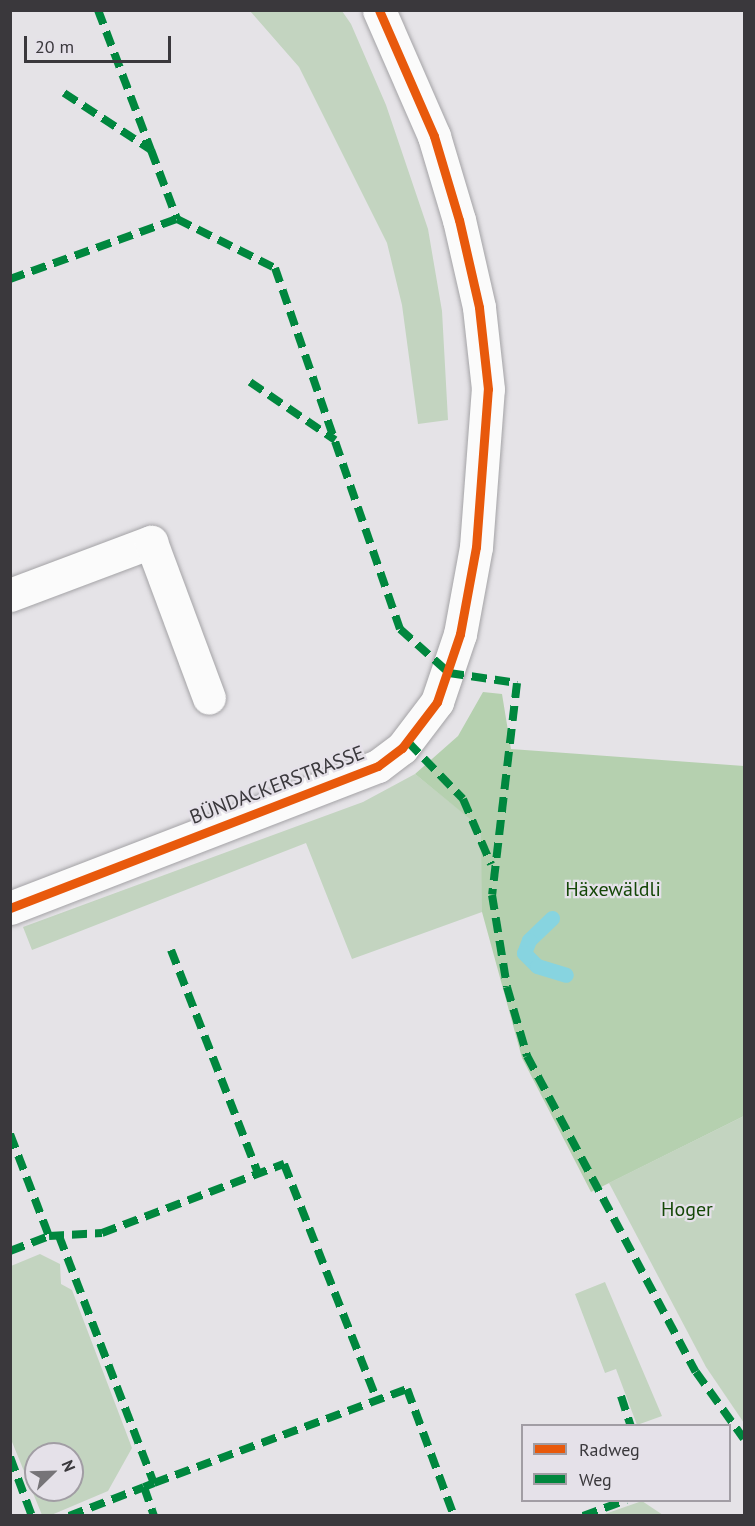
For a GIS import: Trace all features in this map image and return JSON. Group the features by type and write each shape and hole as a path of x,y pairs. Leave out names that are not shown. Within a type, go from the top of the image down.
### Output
{"street":[{"name":"BÜNDACKERSTRASSE","path":"12,904 378,766 422,727 437,702 460,634 476,547 488,389 480,307 459,220 434,136 379,10"},
{"path":"10,595 151,542 209,698"}],"green space":[{"path":"250,11 342,11 351,24 386,105 428,229 442,311 448,420 418,424 402,305 387,243 299,67"},
{"name":"Häxewäldli","path":"483,692 502,694 511,749 744,766 744,1116 591,1192 522,1058 482,912 481,828 415,774 458,736"},
{"path":"415,774 482,828 482,912 352,959 306,843 32,950 23,927 363,802"},
{"name":"Hoger","path":"744,1116 744,1423 706,1367 609,1183"},
{"path":"40,1254 60,1264 61,1284 72,1290 132,1448 108,1491 84,1501 84,1442 24,1442 24,1471 10,1437 11,1266"},
{"path":"605,1282 662,1416 637,1424 616,1369 605,1373 575,1294"},
{"path":"37,1502 82,1502 49,1516 42,1515"},
{"path":"644,1502 663,1515 602,1515"}],"waterway":[{"path":"552,918 529,940 524,953 537,966 566,975"}],"marked path":[{"path":"98,10 151,150"},
{"path":"64,93 151,150 177,219 275,268 400,629 449,673 517,683 492,895 507,987 527,1056 696,1372 744,1439"},
{"path":"10,279 177,219"},
{"path":"250,382 335,440"},
{"path":"408,742 463,799 491,864"},
{"path":"171,950 258,1173"},
{"path":"10,1134 49,1236 102,1233 284,1164 377,1400"},
{"path":"10,1251 49,1236"},
{"path":"59,1236 154,1483 144,1487"},
{"path":"154,1483 407,1389 454,1516"},
{"path":"621,1396 630,1424"},
{"path":"10,1457 32,1516"},
{"path":"69,1516 144,1487 154,1516"},
{"path":"583,1516 621,1502"}],"cycle path":[{"path":"10,908 378,766 402,748 437,702 460,634 476,547 488,389 479,307 459,220 434,136 379,10"}]}
